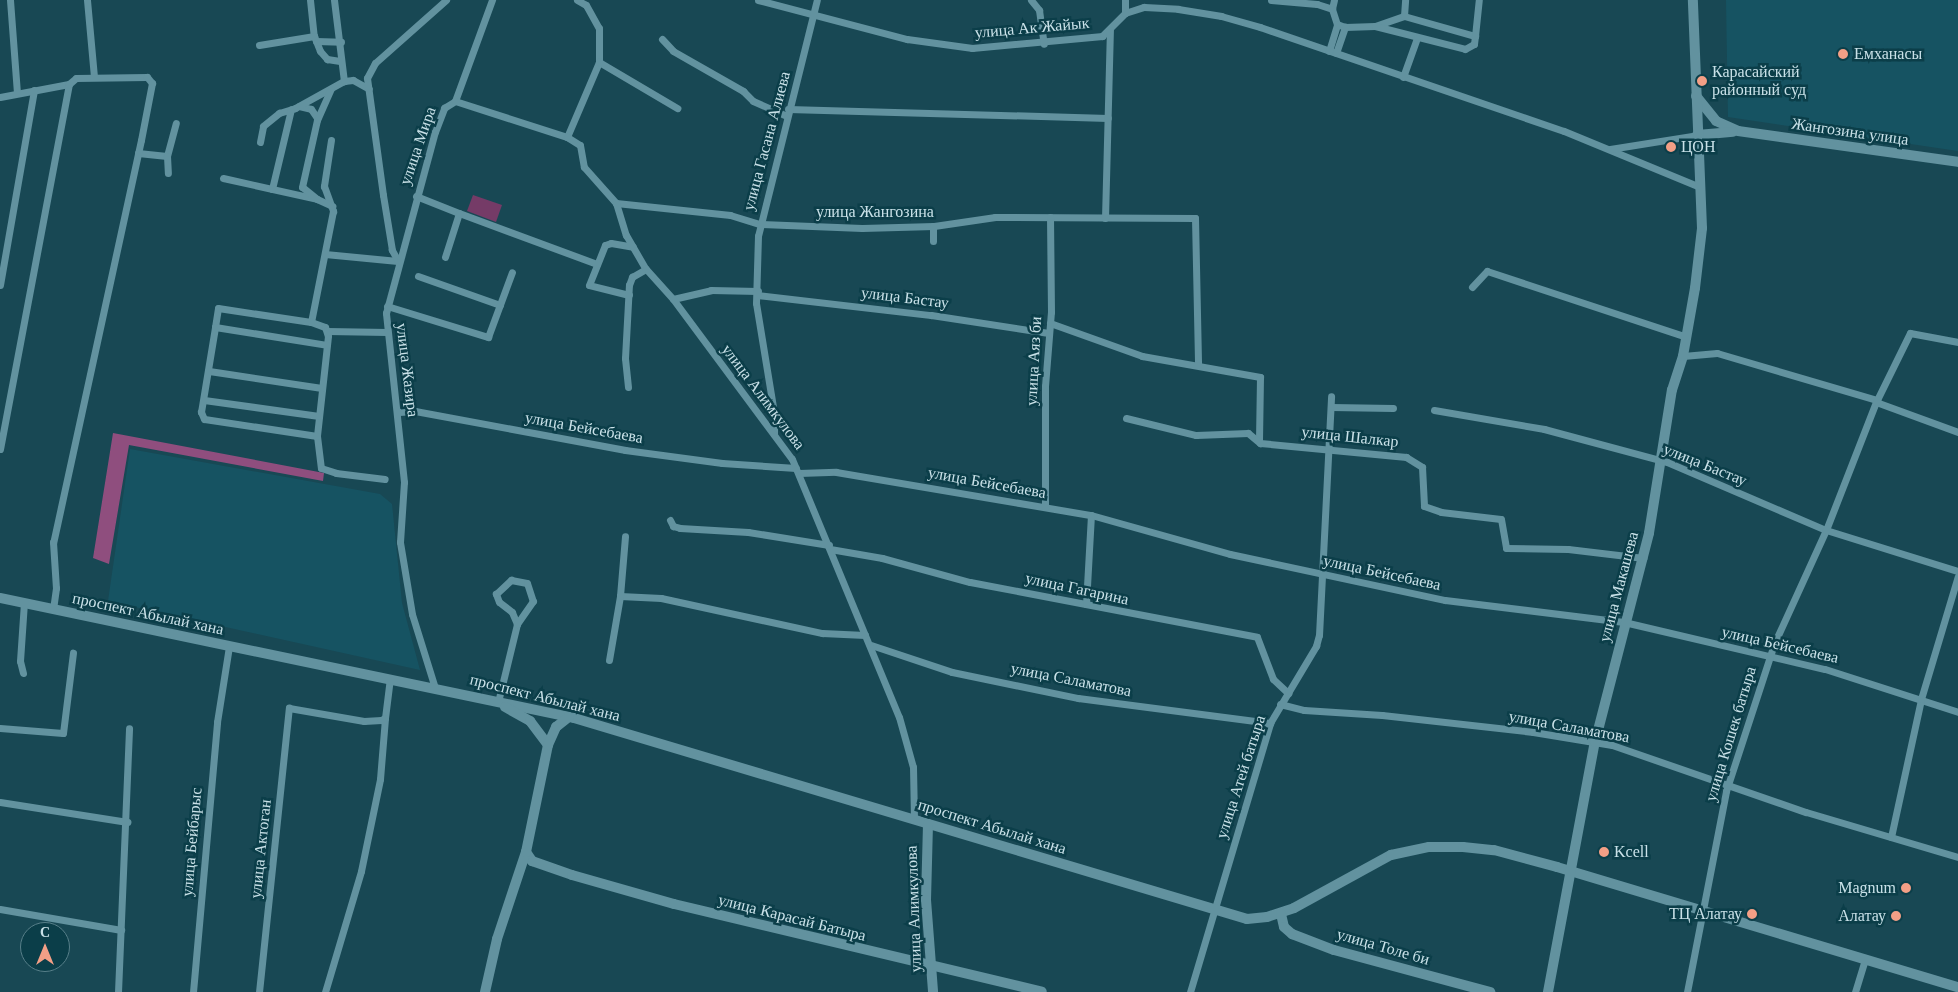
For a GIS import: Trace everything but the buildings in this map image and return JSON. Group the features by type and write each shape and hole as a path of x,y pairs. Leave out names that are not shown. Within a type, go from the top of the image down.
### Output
{"main road":[{"name":"улица Макашева","path":"1548,992 1569,872 1595,742 1624,622 1642,558 1662,461 1672,390 1683,356 1700,248 1700,187 1693,0"},
{"path":"1696,96 1716,121 1738,131"},
{"path":"1697,135 1738,131"},
{"name":"Жангозина улица","path":"1738,131 1958,162"},
{"name":"проспект Абылай хана","path":"0,598 569,716 1247,918 1281,914 1380,860 1414,849 1443,846 1494,850 1958,987"},
{"path":"496,702 530,721 548,745"},
{"path":"486,992 498,938 526,852 548,745 556,727 569,716"},
{"name":"улица Алимкулова","path":"928,824 926,900 934,992"},
{"path":"526,852 538,863"},
{"path":"520,868 538,863"},
{"name":"улица Карасай Батыра","path":"538,863 572,875 777,930 931,964 1042,992"},
{"name":"улица Толе би","path":"1281,914 1284,927 1292,934 1334,950 1490,992"}],"street":[{"path":"10,0 17,93"},
{"path":"87,0 94,77"},
{"path":"310,0 315,39 327,59 340,61"},
{"path":"334,0 341,42 340,61 344,81"},
{"path":"398,260 392,250 382,195 367,78 375,63 446,0"},
{"path":"455,101 492,0"},
{"path":"567,137 599,62 599,28 586,6 577,0"},
{"name":"улица Ак Жайык","path":"758,0 814,16 933,45 972,48 1044,44 1102,36 1110,30 1124,13"},
{"name":"улица Гасана Алиева","path":"774,434 774,413 760,339 757,293 760,224 817,0"},
{"path":"1031,0 1039,10 1044,44"},
{"path":"1125,0 1124,13 1144,7 1208,14 1332,52 1610,149 1700,187"},
{"path":"1271,0 1317,4 1332,9"},
{"path":"1332,52 1337,24 1332,9 1334,0"},
{"path":"1404,16 1405,0"},
{"path":"1375,26 1465,49 1474,44 1479,0"},
{"path":"1337,24 1345,27 1375,26 1404,16 1475,36"},
{"path":"1332,52 1345,27"},
{"path":"1105,218 1110,30"},
{"path":"1403,77 1417,38"},
{"path":"259,45 315,39 341,42"},
{"path":"662,39 673,51 743,91 753,101 787,113 1108,118"},
{"path":"599,62 677,108"},
{"path":"0,449 71,79 94,77 150,79 138,153 53,542 56,579 53,610"},
{"path":"260,142 263,126 269,119 299,106 344,81 353,80 369,89"},
{"path":"0,97 69,84"},
{"path":"317,199 302,187 317,118 332,88"},
{"path":"0,285 34,90"},
{"name":"улица Мира","path":"398,260 444,108 455,101 567,137"},
{"path":"299,106 311,109 317,118"},
{"path":"272,189 292,109"},
{"path":"168,173 167,156 176,123"},
{"path":"1610,149 1697,135"},
{"name":"улица Алимкулова","path":"567,137 580,145 584,167 616,203 633,247 646,269 673,299 718,364 774,434 797,470 870,645 909,746 915,788 914,820"},
{"path":"311,322 325,254 332,206 324,186 331,140"},
{"path":"138,153 167,156"},
{"path":"223,178 317,199 332,206"},
{"path":"416,196 597,264"},
{"name":"улица Жангозина","path":"616,203 730,215 760,224 933,226 995,217 1195,218 1198,364"},
{"path":"444,258 459,213"},
{"name":"улица Аяз би","path":"1045,507 1045,402 1050,323 1050,217"},
{"path":"933,226 933,241"},
{"path":"629,295 611,293 589,285 608,242 633,247"},
{"path":"325,254 398,260"},
{"name":"улица Жазира","path":"398,260 387,306 387,332 399,412 404,482 400,542 412,614 435,688"},
{"path":"628,387 625,358 629,295 632,277 646,269"},
{"path":"1472,287 1487,271 1686,337"},
{"path":"387,306 488,337 512,272"},
{"path":"418,276 500,305"},
{"name":"улица Бастау","path":"673,299 711,290 757,293 931,315 1049,334"},
{"path":"317,436 204,419 204,400 218,308 321,324 327,331 317,436 321,468 336,473 385,479"},
{"path":"1050,323 1142,356 1252,374 1262,380 1260,440"},
{"path":"215,327 327,345"},
{"path":"327,331 387,332"},
{"name":"улица Кошек батыра","path":"1686,992 1704,912 1728,785 1769,656 1826,530 1876,401 1912,332 1958,342"},
{"path":"1683,356 1717,353 1876,401 1958,432"},
{"path":"209,371 322,388"},
{"name":"улица Атей батыра","path":"1190,992 1213,909 1270,723 1316,646 1330,449 1331,396"},
{"path":"204,400 319,416"},
{"path":"1331,407 1393,408"},
{"name":"улица Бастау","path":"1434,410 1544,428 1662,461 1826,530 1958,571"},
{"name":"улица Бейсебаева","path":"399,412 415,411 625,450 722,463 836,472 1091,515 1230,554 1322,574 1462,602 1624,622 1825,668 1958,712"},
{"name":"улица Шалкар","path":"1126,418 1190,434 1248,433 1260,440 1260,443 1391,454 1417,462 1422,467 1424,506 1441,512 1502,519 1506,548 1568,549 1642,558"},
{"path":"1086,604 1091,515"},
{"name":"улица Гагарина","path":"670,520 673,526 680,528 748,532 829,547 882,558 970,582 1257,637 1273,679 1288,693"},
{"path":"609,660 620,596 625,536"},
{"path":"1891,838 1921,699 1958,576"},
{"path":"496,702 517,624 533,601 526,583 511,580 496,596 512,612 517,624"},
{"path":"620,596 661,598 822,632 865,635"},
{"path":"23,673 20,670 20,645 24,603"},
{"name":"улица Саламатова","path":"870,645 952,672 1086,699 1270,723"},
{"name":"улица Бейбарыс","path":"193,992 220,694 229,646"},
{"path":"0,728 63,733 73,653"},
{"path":"326,992 361,870 380,779 390,678"},
{"name":"улица Саламатова","path":"1280,704 1304,710 1382,715 1595,742 1658,759 1728,785 1891,838 1958,857"},
{"name":"улица Актоган","path":"259,992 289,708 364,721 385,718"},
{"path":"118,992 127,822 129,728"},
{"path":"0,802 127,822"},
{"path":"0,909 121,930"},
{"path":"1856,992 1865,960"}],"shaded area":[{"name":"Емханасы","path":"1726,0 1958,0 1958,151 1728,117"},
{"path":"473,195 502,205 496,222 467,211"},
{"path":"113,433 324,473 323,481 129,445 109,564 93,558"},
{"path":"130,449 380,494 392,504 402,603 420,670 108,601"}],"place":[{"name":"Емханасы","path":"1843,54"},
{"name":"Карасайский районный суд","path":"1702,81"},
{"name":"ЦОН","path":"1671,147"},
{"name":"Kcell","path":"1604,852"},
{"name":"Magnum","path":"1906,888"},
{"name":"ТЦ Алатау","path":"1752,914"},
{"name":"Алатау","path":"1896,916"}]}
